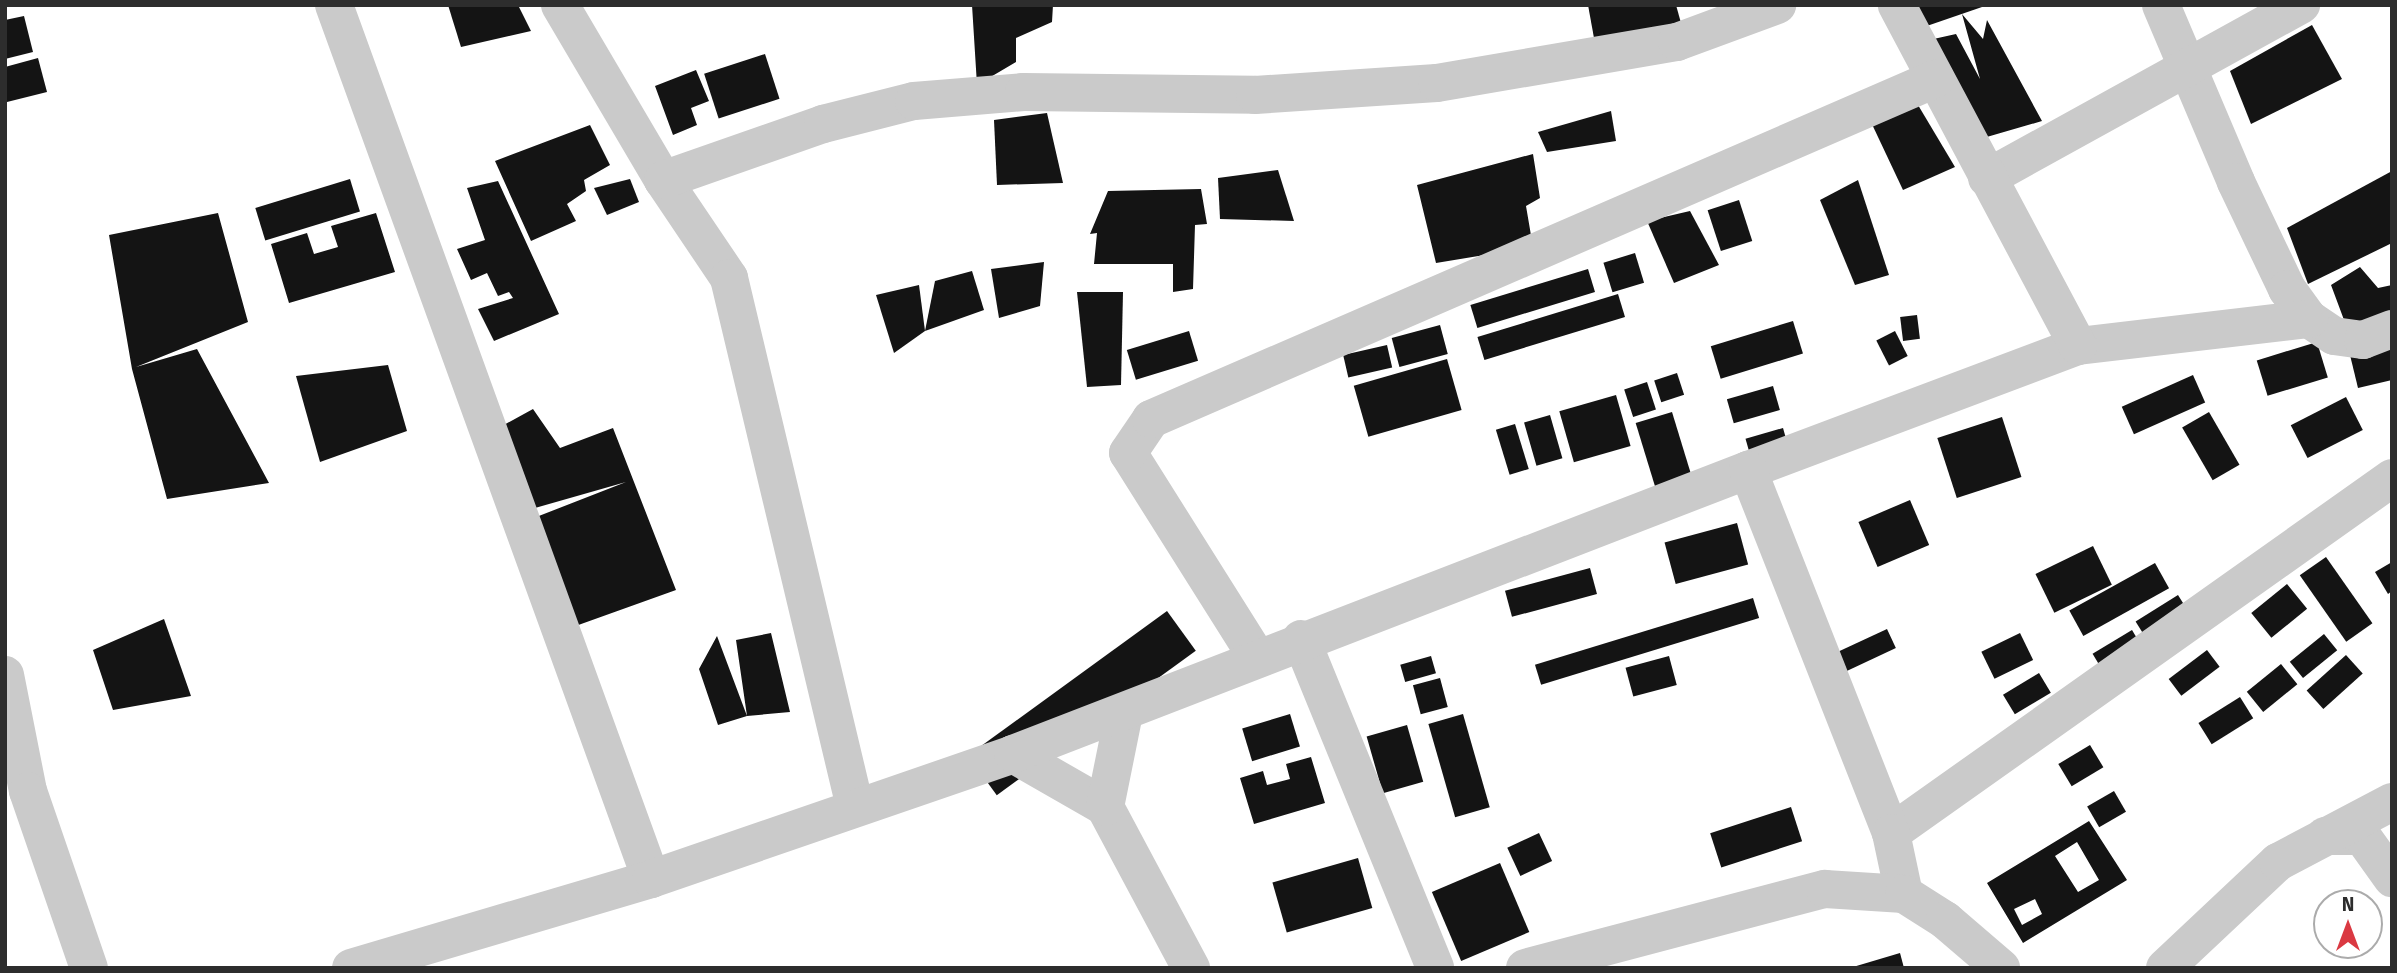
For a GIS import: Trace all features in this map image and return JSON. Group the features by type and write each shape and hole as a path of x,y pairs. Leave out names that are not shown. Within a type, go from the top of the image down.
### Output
{"street":[{"path":"334,5 651,879"},
{"path":"560,5 663,180 729,278 855,807"},
{"path":"663,180 822,124 914,101 1024,92 1255,95 1412,86 1677,42 1777,5"},
{"path":"1897,5 1986,178 2078,346"},
{"path":"2161,5 2190,67 2235,182 2287,289 2309,319 2334,336 2363,340 2392,329"},
{"path":"1986,178 2301,5"},
{"path":"1256,656 1128,453 1151,419 1935,79"},
{"path":"351,968 651,879 1013,754 1124,713 1256,656 2078,346 2309,319"},
{"path":"1748,470 1891,833 1904,894"},
{"path":"1891,833 2392,478"},
{"path":"1301,639 1435,968"},
{"path":"5,675 28,790 89,968"},
{"path":"1105,807 1124,713"},
{"path":"1013,754 1105,807 1191,968"},
{"path":"2165,968 2278,862 2392,802"},
{"path":"2325,836 2362,836 2392,878"},
{"path":"1525,968 1825,889 1904,894 1945,920 2001,968"}],"building":[{"path":"448,5 518,5 531,31 461,47"},
{"path":"972,5 1053,5 1052,22 1016,38 1016,62 977,85"},
{"path":"1588,5 1676,5 1681,23 1594,38"},
{"path":"1909,5 1982,5 1982,7 1921,28"},
{"path":"1962,14 1983,39 1987,20 2042,121 1973,141 1929,40 1956,34 1980,79"},
{"path":"24,16 33,52 5,59 5,20"},
{"path":"2312,25 2342,79 2251,124 2230,71"},
{"path":"765,54 780,99 719,118 704,74"},
{"path":"38,58 47,92 7,102 5,67"},
{"path":"696,70 709,101 691,108 697,125 673,135 655,86"},
{"path":"1918,105 1955,167 1903,190 1870,120"},
{"path":"1611,111 1616,141 1547,152 1538,132"},
{"path":"1047,113 1063,183 997,185 994,120"},
{"path":"590,125 610,165 584,180 586,191 567,204 576,221 531,241 495,161"},
{"path":"1533,154 1540,198 1526,206 1533,247 1436,263 1417,185"},
{"path":"1278,170 1294,221 1220,219 1218,178"},
{"path":"2392,171 2392,243 2308,284 2287,228"},
{"path":"350,179 360,212 265,240 255,208"},
{"path":"630,179 639,202 607,215 594,188"},
{"path":"1858,180 1889,275 1855,285 1820,200"},
{"path":"498,181 559,314 494,341 478,309 513,298 509,292 498,296 487,273 471,280 457,249 485,240 467,188"},
{"path":"1201,189 1207,224 1195,225 1193,289 1173,292 1173,264 1094,264 1097,233 1090,234 1108,191"},
{"path":"1739,200 1752,241 1721,251 1708,210"},
{"path":"1690,211 1719,265 1674,283 1647,221"},
{"path":"218,213 248,322 136,367 197,349 269,483 167,499 132,369 109,235"},
{"path":"376,213 395,272 289,303 271,244 307,233 314,254 338,247 331,226"},
{"path":"1635,253 1644,283 1613,292 1603,263"},
{"path":"1044,262 1040,306 999,318 991,269"},
{"path":"2360,267 2378,288 2392,285 2392,316 2347,328 2331,285"},
{"path":"1588,269 1595,292 1477,328 1470,305"},
{"path":"972,271 984,310 925,331 935,281"},
{"path":"919,285 925,331 894,353 876,295"},
{"path":"1077,292 1123,292 1121,385 1087,387"},
{"path":"1618,294 1625,317 1484,360 1477,337"},
{"path":"1917,315 1920,339 1903,341 1900,317"},
{"path":"1793,321 1803,354 1721,379 1711,346"},
{"path":"1440,325 1448,354 1399,367 1392,338"},
{"path":"1189,331 1198,361 1136,380 1127,350"},
{"path":"1895,331 1908,356 1889,365 1876,341"},
{"path":"2317,342 2328,377 2268,396 2257,360"},
{"path":"1387,345 1392,367 1348,378 1343,355"},
{"path":"2392,345 2392,380 2358,388 2350,355"},
{"path":"1447,359 1462,410 1368,437 1354,386"},
{"path":"388,365 407,431 320,462 296,376"},
{"path":"1677,373 1684,395 1661,402 1654,380"},
{"path":"2193,375 2205,402 2134,434 2122,407"},
{"path":"1647,382 1656,410 1633,417 1624,389"},
{"path":"1773,386 1780,410 1734,423 1727,399"},
{"path":"1616,395 1631,446 1574,462 1559,411"},
{"path":"2346,397 2363,430 2308,458 2291,425"},
{"path":"533,409 560,448 613,428 676,590 570,628 526,521 626,482 535,508 502,426"},
{"path":"1672,412 1692,478 1656,489 1636,423"},
{"path":"2209,412 2240,465 2213,480 2182,428"},
{"path":"1550,415 1562,458 1536,466 1524,422"},
{"path":"2002,417 2021,477 1957,498 1937,438"},
{"path":"1515,424 1529,469 1510,475 1496,430"},
{"path":"1783,428 1789,449 1752,460 1746,439"},
{"path":"1910,500 1929,545 1878,567 1858,522"},
{"path":"1737,523 1748,565 1676,584 1665,542"},
{"path":"2093,546 2112,585 2054,613 2035,574"},
{"path":"2326,557 2372,623 2346,642 2300,575"},
{"path":"2392,562 2392,591 2388,594 2375,572"},
{"path":"2155,563 2169,588 2083,636 2069,611"},
{"path":"1590,568 1597,594 1512,617 1505,591"},
{"path":"2287,584 2307,609 2271,638 2251,613"},
{"path":"2178,595 2191,616 2149,643 2136,621"},
{"path":"1753,598 1759,618 1541,685 1535,665"},
{"path":"1167,611 1196,651 997,795 968,756"},
{"path":"164,619 191,696 113,710 93,650"},
{"path":"1887,629 1896,648 1841,673 1833,654"},
{"path":"2132,630 2144,650 2104,673 2093,654"},
{"path":"771,633 790,712 747,716 736,640"},
{"path":"2020,633 2033,660 1995,679 1981,652"},
{"path":"2324,634 2337,650 2303,678 2290,662"},
{"path":"717,636 747,716 718,725 699,669"},
{"path":"2207,650 2220,667 2181,696 2169,679"},
{"path":"2346,655 2363,674 2323,709 2307,690"},
{"path":"1431,656 1436,673 1405,682 1400,665"},
{"path":"1669,656 1677,685 1633,697 1626,668"},
{"path":"2281,664 2297,684 2263,712 2247,692"},
{"path":"2039,673 2051,693 2015,714 2003,695"},
{"path":"1440,678 1448,707 1421,714 1413,685"},
{"path":"2240,697 2253,718 2212,744 2198,723"},
{"path":"1290,714 1300,747 1252,761 1242,729"},
{"path":"1463,714 1490,807 1455,817 1428,724"},
{"path":"1407,725 1423,782 1383,793 1367,737"},
{"path":"2090,745 2103,767 2072,786 2058,764"},
{"path":"1311,757 1325,803 1254,824 1240,778 1263,771 1267,785 1290,779 1286,764"},
{"path":"2114,791 2126,812 2099,827 2087,806"},
{"path":"1791,807 1802,841 1721,868 1710,833"},
{"path":"2089,821 2127,880 2023,943 1987,883","holes":["2077,842 2099,880 2078,892 2055,856","2035,899 2042,914 2022,925 2014,909"]},
{"path":"1539,833 1552,861 1520,876 1507,848"},
{"path":"1358,858 1372,908 1287,933 1272,883"},
{"path":"1500,863 1529,932 1461,961 1432,892"},
{"path":"1900,953 1904,968 1853,968 1853,967"}]}
